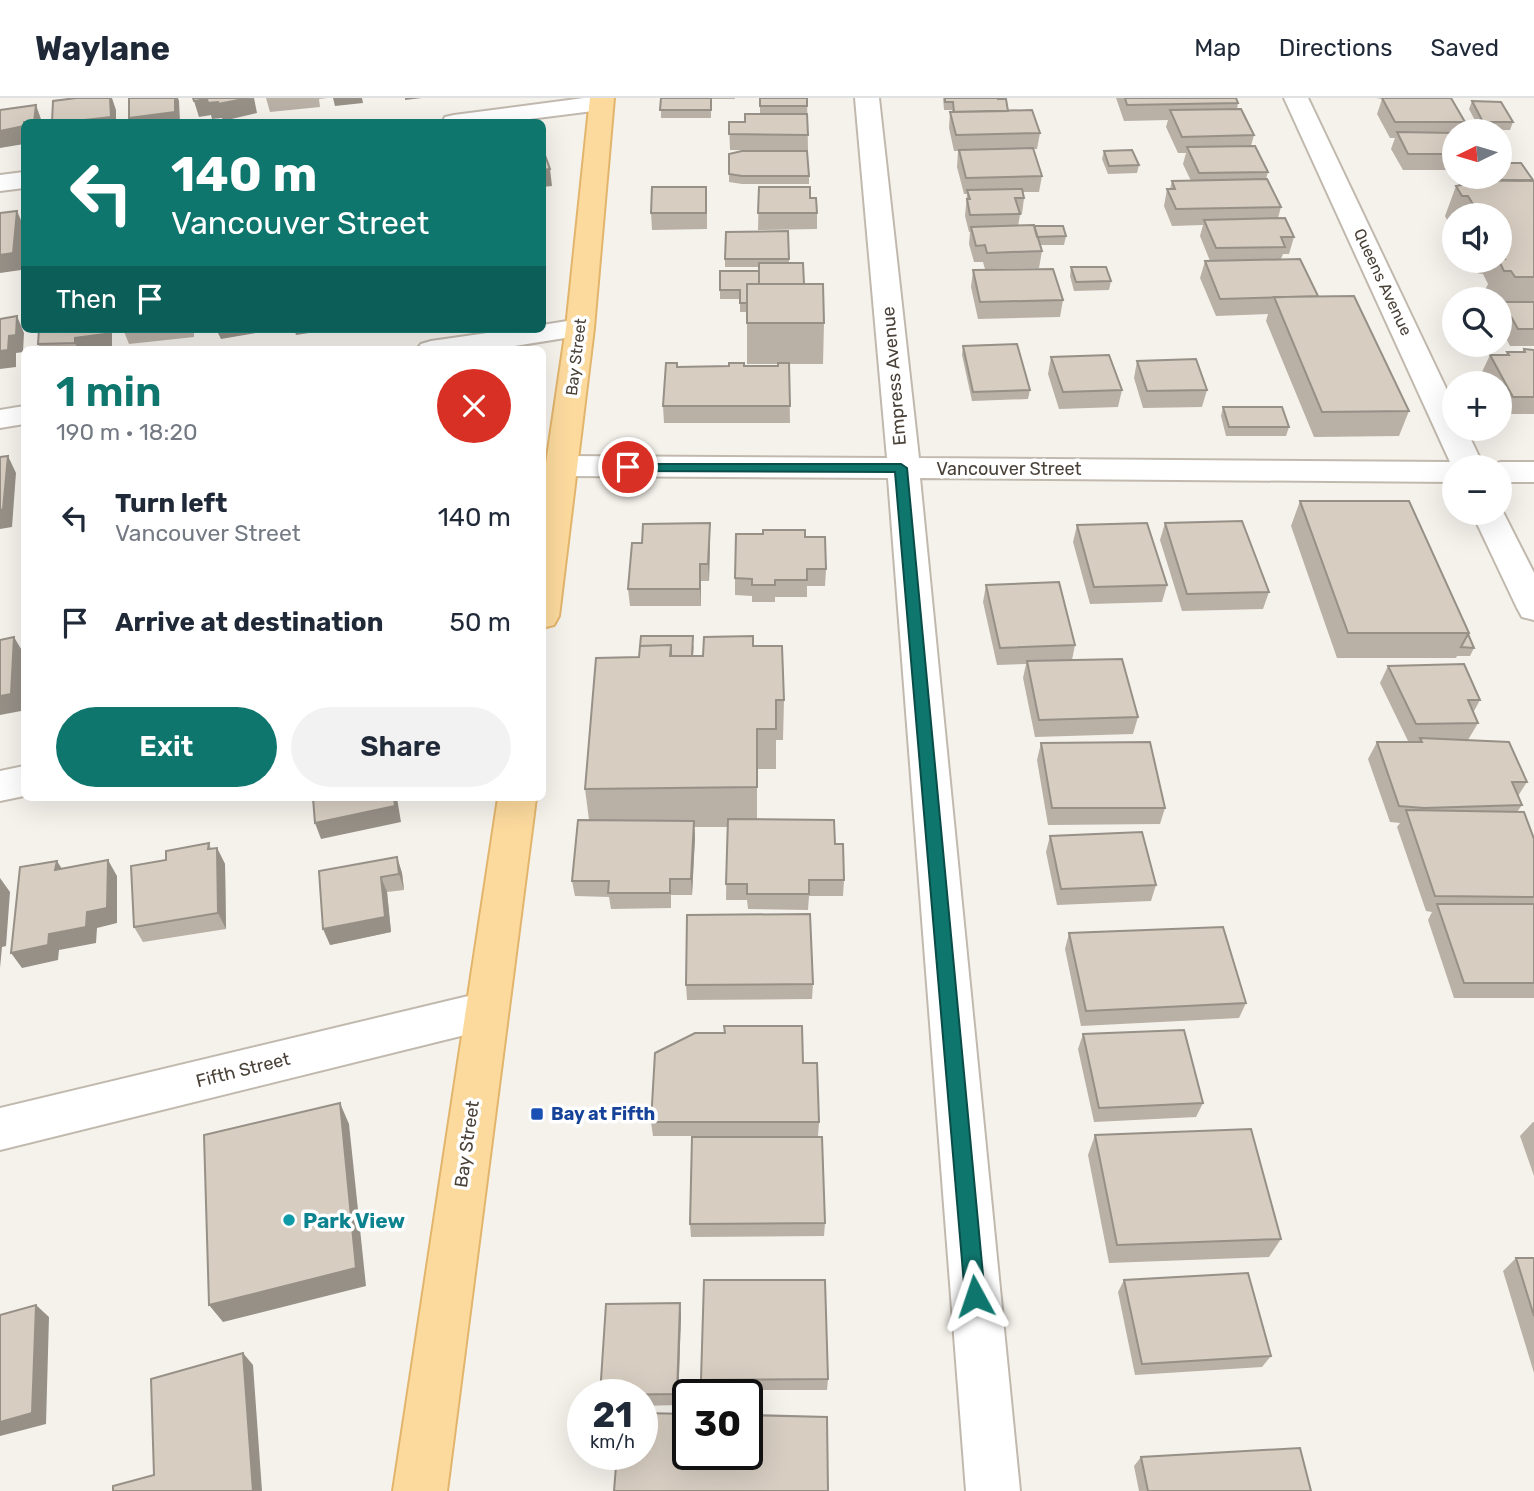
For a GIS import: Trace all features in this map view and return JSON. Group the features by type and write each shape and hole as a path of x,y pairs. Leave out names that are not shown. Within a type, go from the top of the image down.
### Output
{"main road":[{"name":"Bay Street","path":"546,587 580,328 601,101"},
{"name":"Bay Street","path":"420,1491 516,801"}],"street":[{"name":"Empress Avenue","path":"867,98 902,435 901,468 993,1491"},
{"name":"Queens Avenue","path":"1296,98 1462,455"},
{"path":"475,119 601,101"},
{"path":"0,183 21,180"},
{"path":"458,346 580,328"},
{"path":"0,419 21,416"},
{"name":"Vancouver Street","path":"563,466 1442,472"},
{"path":"1512,472 1534,472"},
{"path":"1494,525 1534,608"},
{"path":"0,786 21,782"},
{"name":"Fifth Street","path":"0,1129 485,1011"}],"building":[{"path":"110,98 111,117 52,119 53,101"},
{"path":"129,98 175,98 175,112 129,118"},
{"path":"193,98 249,98 218,104 208,103 207,99 194,101"},
{"path":"661,98 711,98 711,110 660,110"},
{"path":"760,98 807,98 807,106 760,106"},
{"path":"945,98 1006,99 1008,111 954,112 953,102 945,102"},
{"path":"1125,98 1236,98 1238,103 1127,105"},
{"path":"1382,98 1451,98 1463,119 1442,119 1442,122 1395,122"},
{"path":"1472,101 1501,102 1511,119 1481,119"},
{"path":"36,105 34,119 21,119 21,127 0,131 0,110"},
{"path":"1241,109 1254,135 1182,137 1170,110"},
{"path":"1032,110 1040,133 956,135 950,112"},
{"path":"745,114 807,114 808,135 729,134 729,122 745,122"},
{"path":"1397,132 1442,133 1442,154 1408,154"},
{"path":"1255,146 1268,172 1199,173 1187,147"},
{"path":"1033,148 1042,176 966,178 959,150"},
{"path":"1132,150 1139,165 1109,166 1104,151"},
{"path":"742,151 807,151 809,176 729,174 729,154"},
{"path":"1512,163 1521,163 1533,180 1512,180"},
{"path":"1267,179 1281,207 1176,209 1167,189 1175,189 1172,181"},
{"path":"1512,181 1534,181 1534,277 1515,277 1512,272 1512,203 1472,203 1468,196 1462,196 1458,189 1512,189"},
{"path":"652,187 706,187 706,213 651,213"},
{"path":"759,187 810,187 810,198 816,198 817,213 758,213"},
{"path":"1022,189 1024,198 1015,198 1020,214 970,215 967,190"},
{"path":"17,211 13,253 0,255 0,213"},
{"path":"1285,218 1294,237 1281,237 1285,247 1216,248 1204,220"},
{"path":"1034,225 1042,251 987,253 985,245 976,246 971,227"},
{"path":"1034,226 1063,226 1066,236 1037,237"},
{"path":"788,231 789,259 725,259 726,232"},
{"path":"1300,259 1318,296 1220,299 1205,261"},
{"path":"759,263 803,263 804,284 759,284"},
{"path":"1071,267 1106,267 1111,281 1076,282"},
{"path":"1053,269 1063,300 980,302 973,270"},
{"path":"720,271 759,271 759,284 747,284 747,303 740,303 740,290 720,290"},
{"path":"747,284 823,284 824,323 747,323"},
{"path":"1354,296 1409,411 1322,412 1274,297"},
{"path":"1512,302 1534,302 1534,329 1518,329 1512,318"},
{"path":"17,316 16,335 9,336 8,350 0,351 0,319"},
{"path":"39,333 105,333 75,338 75,343 38,344"},
{"path":"1017,344 1030,390 973,392 963,346"},
{"path":"1524,349 1534,350 1534,397 1513,397 1512,371 1499,371 1491,357 1512,357 1512,352 1525,352"},
{"path":"1109,355 1122,390 1063,392 1051,357"},
{"path":"1196,359 1207,390 1147,391 1137,361"},
{"path":"666,363 677,363 677,367 729,366 729,363 778,366 778,363 789,363 790,406 663,406"},
{"path":"1223,407 1282,407 1289,427 1229,427"},
{"path":"8,456 3,509 0,510 0,457"},
{"path":"1300,501 1409,501 1469,633 1348,633"},
{"path":"1242,521 1269,592 1187,594 1165,523"},
{"path":"710,523 708,564 700,564 700,589 628,589 632,543 642,543 643,524"},
{"path":"1147,523 1167,585 1094,587 1077,525"},
{"path":"763,530 805,530 805,537 825,537 826,569 807,569 807,580 775,580 775,585 752,585 752,579 735,578 736,534 763,534"},
{"path":"1059,582 1075,645 1000,648 986,585"},
{"path":"1468,634 1474,648 1461,647"},
{"path":"641,636 693,636 692,656 671,656 671,645 640,646"},
{"path":"753,636 753,646 782,646 784,700 776,700 776,729 757,729 757,787 585,789 596,658 639,657 640,646 671,645 670,656 703,656 704,637"},
{"path":"14,637 11,694 0,696 0,640"},
{"path":"1122,659 1138,717 1039,720 1027,661"},
{"path":"1464,664 1480,700 1468,700 1478,723 1416,724 1388,666"},
{"path":"1420,738 1509,742 1527,782 1512,782 1522,805 1424,808 1399,806 1377,742 1422,742"},
{"path":"1150,742 1165,808 1052,808 1041,743"},
{"path":"313,801 394,801 395,806 315,823"},
{"path":"1406,810 1524,812 1534,839 1534,897 1435,896"},
{"path":"728,819 834,820 835,844 843,844 844,880 809,880 809,894 747,894 747,884 726,884"},
{"path":"578,820 694,821 691,879 670,879 670,893 608,893 609,881 572,881"},
{"path":"1142,832 1156,885 1061,889 1050,836"},
{"path":"209,843 208,849 217,848 218,913 134,927 131,866 166,860 166,851"},
{"path":"397,857 399,874 381,877 385,917 323,929 319,871"},
{"path":"108,860 107,908 87,912 86,927 49,934 48,945 11,953 20,867 57,861 55,870"},
{"path":"1437,904 1534,904 1534,983 1464,983"},
{"path":"810,914 813,984 686,985 687,915"},
{"path":"1223,927 1246,1003 1086,1011 1069,933"},
{"path":"724,1026 802,1026 803,1063 817,1063 819,1122 651,1122 655,1053 695,1033 725,1033"},
{"path":"1184,1030 1203,1103 1099,1108 1083,1034"},
{"name":"Park View","path":"340,1103 356,1268 209,1305 204,1135"},
{"path":"1251,1129 1281,1239 1117,1245 1095,1135"},
{"path":"692,1137 822,1137 825,1223 690,1224"},
{"path":"1516,1258 1534,1258 1534,1316"},
{"path":"1248,1273 1271,1356 1142,1364 1124,1280"},
{"path":"704,1280 825,1280 828,1379 701,1379"},
{"path":"680,1303 677,1379 672,1379 672,1394 658,1394 658,1379 601,1379 606,1304"},
{"path":"36,1305 32,1413 0,1422 0,1315"},
{"path":"243,1353 253,1491 113,1491 113,1486 154,1475 151,1379"},
{"path":"658,1413 672,1414 672,1470 763,1470 763,1415 827,1417 828,1491 614,1491 616,1470 658,1470"},
{"path":"1300,1448 1311,1491 1148,1491 1141,1457"}],"place":[{"name":"Bay at Fifth","path":"537,1114"},
{"name":"Park View","path":"289,1220"}],"route":[{"path":"628,467 901,468 975,1296"}]}
